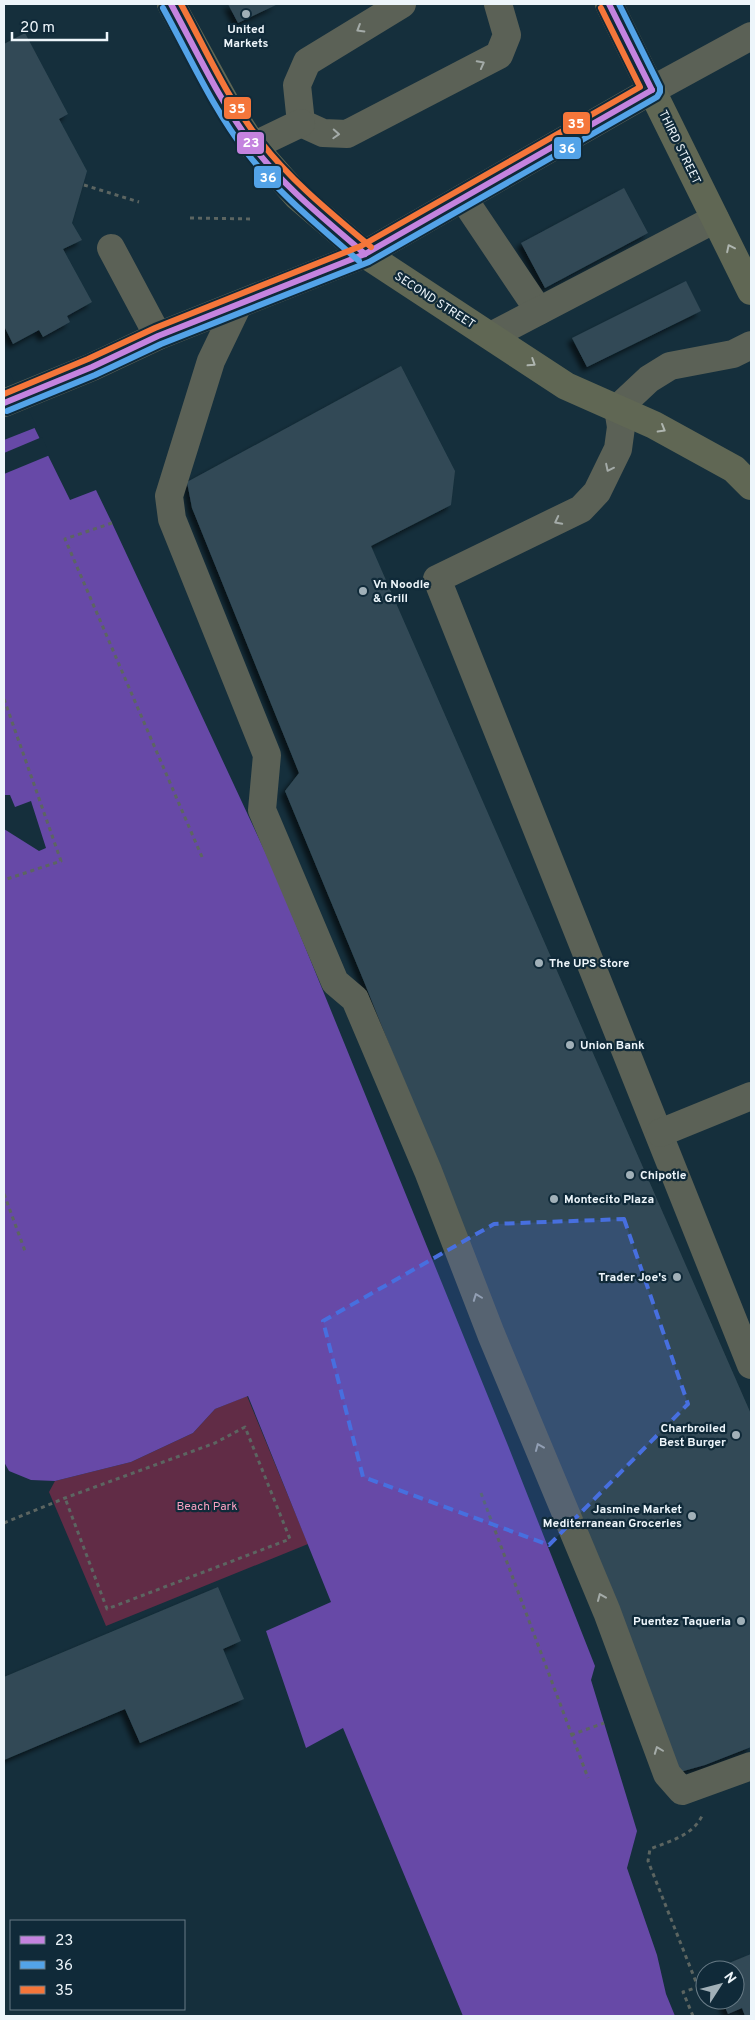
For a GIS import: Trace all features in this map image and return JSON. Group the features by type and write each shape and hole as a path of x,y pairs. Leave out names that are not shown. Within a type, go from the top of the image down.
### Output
{"main road":[{"name":"SECOND STREET","path":"171,4 225,102 253,146 298,196 365,254 566,386 654,425 742,478"},
{"name":"THIRD STREET","path":"609,4 750,286"}],"street":[{"path":"302,123 297,85 307,62 402,4"},
{"path":"302,123 323,133 347,134 499,55 507,36 498,4"},
{"path":"4,403 92,367 158,336 365,254 652,90 751,36"},
{"path":"253,146 302,123"},
{"path":"463,198 539,311"},
{"path":"491,336 716,219"},
{"path":"111,248 158,336"},
{"path":"238,305 211,361 169,496 172,519 268,755 262,810 335,982 355,998 428,1171 491,1334 607,1612 667,1774 689,1788 751,1766"},
{"path":"751,346 733,354 670,366 649,379 618,408 621,427 618,449 597,492 581,509 437,579 660,1133 751,1365"},
{"path":"660,1133 751,1096"}],"path":[{"path":"84,185 139,202"},
{"path":"190,218 254,219"},
{"path":"112,523 65,539 202,857"},
{"path":"4,699 61,861 4,880"},
{"path":"4,1194 24,1251"},
{"path":"4,1524 66,1498 215,1443 245,1426 290,1538 108,1609 66,1498"},
{"path":"481,1492 588,1778"},
{"path":"572,1735 604,1723"},
{"path":"689,1788 702,1816 697,1826 684,1835 650,1849 648,1861 698,1987 683,1992 693,2016"}],"highlighted area":[{"path":"624,1219 688,1404 549,1545 363,1477 323,1321 494,1224"}],"green space":[{"name":"Beach Park","path":"247,1396 308,1544 106,1626 49,1492 55,1481 131,1462 193,1433 215,1409"}],"shaded area":[{"path":"4,366 70,500 96,490 112,523 275,873 507,1443 595,1666 591,1680 637,1831 627,1868 657,1955 666,1994 675,2016 463,2016 343,1728 306,1748 266,1631 331,1602 248,1396 215,1409 193,1433 131,1462 55,1481 31,1480 9,1471 4,1462"}],"pier":[{"path":"6,365 37,427 4,440 4,366"},
{"path":"42,437 50,455 4,474 4,453"},
{"path":"4,795 10,795 15,807 31,801 46,848 39,851 4,829"}],"building":[{"name":"United Markets","path":"228,4 278,4 238,23"},
{"path":"25,33 68,114 59,119 87,171 72,223 82,240 63,249 92,302 67,316 70,322 43,337 39,330 13,344 4,326 4,44"},
{"path":"624,188 648,233 545,288 521,243"},
{"path":"686,281 701,311 587,367 572,338"},
{"name":"Montecito Plaza","path":"401,366 455,471 451,505 371,546 751,1414 751,1747 705,1765 680,1772 365,984 285,791 299,773 192,508 187,482"},
{"path":"218,1587 241,1641 223,1649 244,1699 140,1743 125,1709 4,1760 4,1677"},
{"path":"751,1954 751,2016 745,2016 743,2010 745,2010 745,1960 736,1960"},
{"path":"726,2010 737,2010 728,2014"}],"transit line":[{"name":"23","path":"171,4 219,94 253,146 292,189 365,254"},
{"name":"35","path":"181,4 228,92 261,142 299,184 371,247"},
{"name":"23","path":"609,4 652,90"},
{"name":"36","path":"7,411 95,375 161,344 369,262 657,97 660,87 619,4"},
{"name":"36","path":"163,8 223,119 247,153 286,196 359,261"},
{"name":"35","path":"4,394 88,359 155,328 361,246 640,87 601,8"},
{"name":"23","path":"4,403 92,367 158,336 365,254 652,90"}],"place":[{"name":"United Markets","path":"246,14"},
{"name":"Vn Noodle & Grill","path":"363,591"},
{"name":"The UPS Store","path":"539,963"},
{"name":"Union Bank","path":"570,1045"},
{"name":"Chipotle","path":"630,1175"},
{"name":"Montecito Plaza","path":"554,1199"},
{"name":"Trader Joe's","path":"677,1277"},
{"name":"Charbroiled Best Burger","path":"736,1435"},
{"name":"Jasmine Market Mediterranean Groceries","path":"692,1516"},
{"name":"Puentez Taqueria","path":"741,1621"}]}
